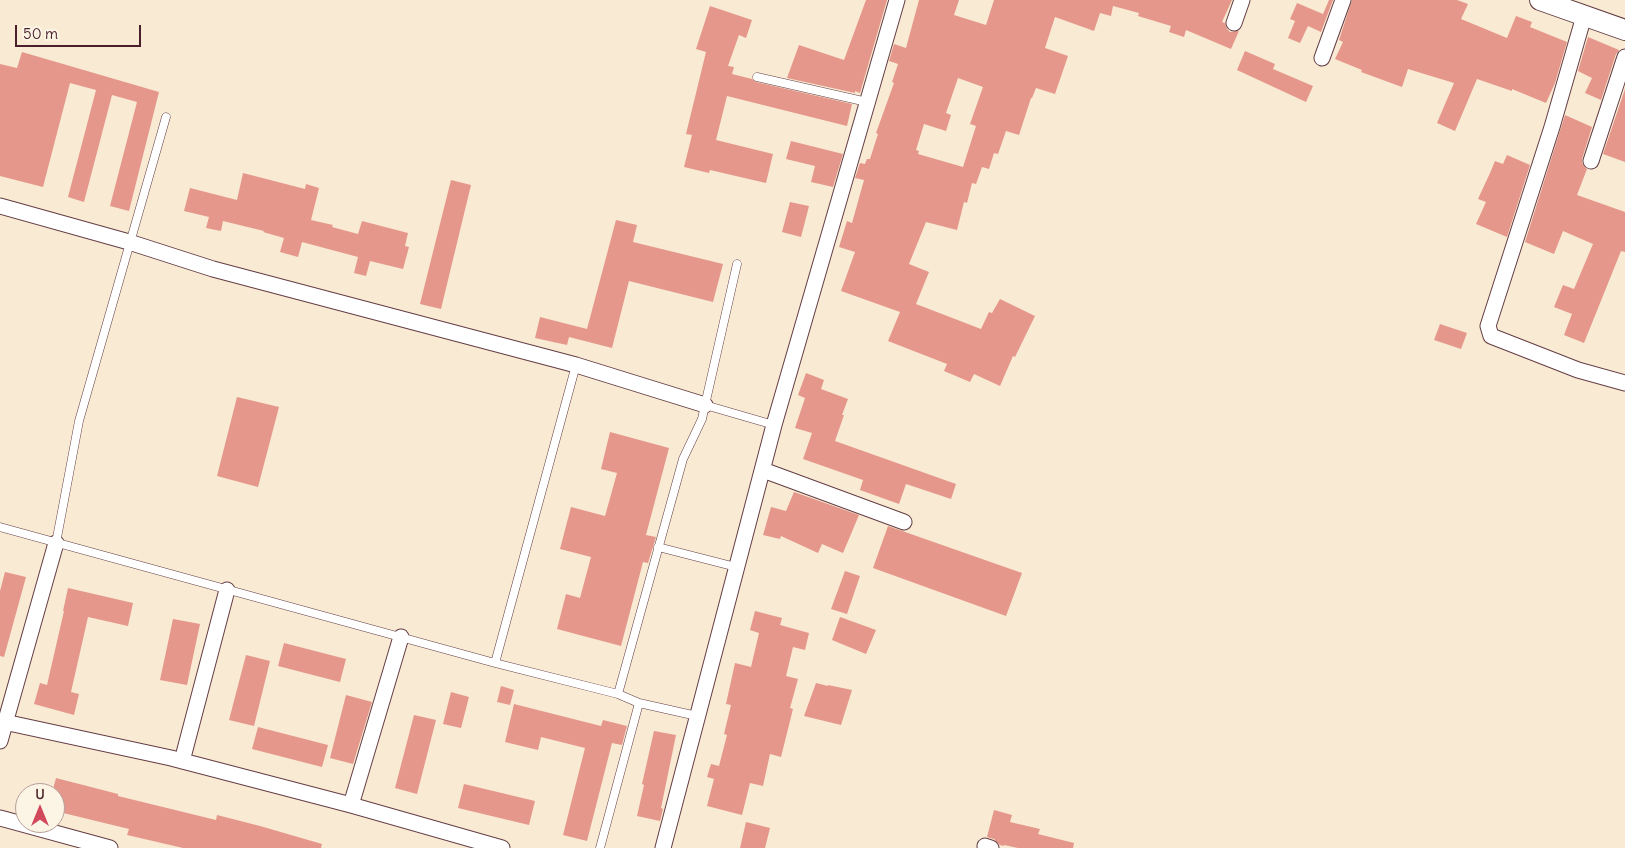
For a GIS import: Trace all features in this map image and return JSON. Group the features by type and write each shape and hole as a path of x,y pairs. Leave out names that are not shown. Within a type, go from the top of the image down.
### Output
{"main road":[{"path":"1540,0 1625,30"}],"street":[{"path":"663,848 774,424 898,0"},
{"path":"1234,23 1242,0"},
{"path":"1322,58 1344,0"},
{"path":"1584,16 1552,127 1488,326 1491,336 1578,370 1625,383"},
{"path":"1591,161 1625,57"},
{"path":"0,206 129,242 212,270 576,365 705,405"},
{"path":"763,470 904,522"},
{"path":"0,741 2,722 56,543"},
{"path":"182,761 227,590"},
{"path":"351,805 401,637"},
{"path":"2,722 182,761 351,805 502,848"},
{"path":"0,818 110,848"}],"lane":[{"path":"757,77 867,102"},
{"path":"56,543 79,421 166,117"},
{"path":"618,694 683,459 702,419 737,264"},
{"path":"495,663 576,365"},
{"path":"705,405 774,424"},
{"path":"0,527 495,663 618,694 639,703 697,716"},
{"path":"658,547 736,567"},
{"path":"600,848 639,703"}],"building":[{"path":"866,0 887,0 860,93 787,78 799,45 844,60"},
{"path":"919,0 959,0 954,15 986,25 994,0 1232,0 1222,22 1225,23 1230,32 1239,31 1231,49 1186,30 1184,37 1169,32 1171,26 1138,16 1139,13 1113,6 1111,16 1100,13 1094,31 1055,17 1045,48 1068,56 1055,94 1036,88 1019,135 1006,131 998,154 994,153 989,169 982,167 976,184 972,183 967,203 964,202 957,230 926,222 909,264 929,272 916,304 981,329 989,312 992,313 1000,299 1035,316 1015,357 1013,356 1000,386 974,374 970,382 944,371 947,364 888,341 900,312 841,291 855,252 839,247 847,221 852,223 864,180 855,178 860,163 865,164 867,159 870,159 878,134 876,133 894,83 892,82 898,64 889,61 894,44 906,48","holes":["958,78 983,87 970,124 976,126 963,167 918,154 919,151 916,150 924,124 946,131 951,115 946,113"]},
{"path":"1329,0 1333,0 1321,32 1308,26 1300,43 1288,38 1295,21 1290,19 1297,3 1323,14"},
{"path":"1352,0 1457,0 1468,4 1461,19 1507,38 1516,16 1532,22 1530,27 1567,42 1555,83 1546,103 1512,89 1512,91 1477,79 1455,131 1437,123 1454,83 1408,69 1402,87 1361,72 1362,70 1335,59 1343,42 1339,40"},
{"path":"710,6 752,20 746,38 739,35 728,66 734,67 732,74 752,79 756,82 852,104 847,126 727,96 716,140 773,154 766,183 710,170 709,173 684,167 692,135 686,134 706,52 696,49"},
{"path":"1588,37 1619,50 1601,100 1585,93 1592,78 1578,71"},
{"path":"1245,51 1275,64 1273,69 1313,86 1306,102 1237,70"},
{"path":"22,52 159,92 129,211 110,206 137,102 112,95 84,202 68,197 96,90 70,83 43,187 0,176 0,64 17,68"},
{"path":"1625,89 1625,162 1603,154"},
{"path":"1565,115 1592,127 1582,159 1582,163 1587,169 1577,195 1625,212 1625,252 1621,251 1584,343 1564,335 1572,314 1554,307 1563,285 1574,289 1593,244 1563,231 1554,254 1525,242"},
{"path":"791,141 843,154 833,187 811,182 815,166 786,159"},
{"path":"1507,155 1530,165 1507,237 1476,224 1486,202 1478,199 1495,161 1503,164"},
{"path":"243,173 305,189 306,184 319,188 311,220 358,234 362,221 408,233 405,246 409,247 403,269 370,261 366,276 354,273 358,257 302,242 298,257 280,252 284,238 223,221 221,231 206,228 209,217 184,211 190,188 237,200"},
{"path":"451,180 471,185 441,309 420,304"},
{"path":"790,202 809,206 801,237 782,232"},
{"path":"616,220 637,225 633,242 723,264 713,302 629,281 612,348 569,337 567,345 535,338 540,317 587,329"},
{"path":"1440,324 1467,333 1461,349 1434,340"},
{"path":"806,373 824,380 821,389 848,399 835,441 956,484 951,499 906,484 899,504 860,490 863,480 803,459 812,433 795,428 805,398 798,395"},
{"path":"237,397 279,407 258,487 217,476"},
{"path":"610,432 669,448 646,535 656,537 648,563 643,562 621,646 557,629 566,594 580,598 591,557 560,549 571,507 605,516 617,473 601,469"},
{"path":"794,492 859,515 843,553 822,544 818,553 781,536 780,539 763,535 771,507 786,511"},
{"path":"888,526 1022,573 1006,616 873,568"},
{"path":"845,571 860,576 847,614 831,609"},
{"path":"5,572 26,577 4,657 0,656 0,591"},
{"path":"68,588 133,603 128,626 88,617 71,692 79,694 74,715 34,704 40,683 47,685"},
{"path":"755,611 782,618 780,625 809,633 805,650 793,647 786,676 798,679 790,708 793,709 781,757 770,754 763,786 750,783 742,815 707,806 714,779 707,777 711,764 719,766 727,735 724,734 731,705 726,704 735,663 751,667 759,633 750,630"},
{"path":"840,617 876,630 866,654 832,640"},
{"path":"173,619 200,624 187,685 160,680"},
{"path":"284,643 346,659 340,682 278,666"},
{"path":"246,655 270,661 254,726 229,720"},
{"path":"816,683 852,690 841,725 804,716"},
{"path":"501,686 514,690 510,705 497,702"},
{"path":"451,692 469,697 461,728 443,724"},
{"path":"346,695 372,702 353,764 330,758"},
{"path":"514,704 601,726 603,720 627,726 622,745 612,743 587,841 563,835 585,748 541,737 538,750 505,742"},
{"path":"414,715 436,720 417,794 395,788"},
{"path":"258,727 328,745 322,767 252,749"},
{"path":"654,731 676,735 660,821 637,816"},
{"path":"56,778 118,794 118,796 216,820 217,815 322,844 321,848 183,848 127,835 129,829 65,813 65,783 55,783"},
{"path":"464,784 535,801 529,825 458,808"},
{"path":"994,810 1012,815 1010,822 1040,829 1038,834 1074,843 1073,848 1018,848 1000,845 994,839 987,837"},
{"path":"746,822 770,828 765,848 740,848"}]}
